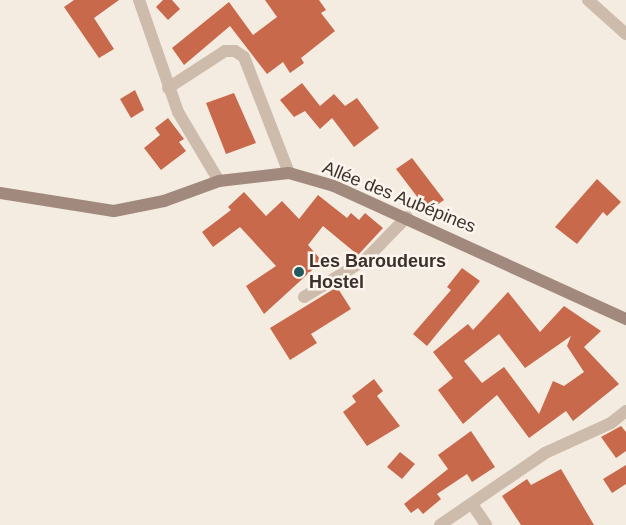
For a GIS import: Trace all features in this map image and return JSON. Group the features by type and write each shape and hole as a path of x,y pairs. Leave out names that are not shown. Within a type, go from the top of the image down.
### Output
{"street":[{"path":"138,0 168,88 185,126 219,181"},
{"path":"588,0 626,34"},
{"path":"168,88 225,51 235,51 244,57 289,173"},
{"name":"Allée des Aubépines","path":"0,193 114,211 164,201 219,181 289,173 334,186 407,217 626,319"},
{"path":"304,297 365,260 407,217"},
{"path":"440,525 545,453 611,423 626,411"},
{"path":"472,504 486,525"}],"building":[{"path":"74,0 119,0 94,18 114,49 99,58 64,7"},
{"path":"163,0 172,0 180,9 168,20 156,7"},
{"path":"265,0 319,0 326,10 321,13 335,31 301,58 304,63 290,73 283,62 267,74 230,26 184,65 172,48 229,2 253,35 277,17"},
{"path":"302,83 320,106 334,94 345,106 357,98 379,128 354,147 332,118 320,129 305,111 294,117 280,100"},
{"path":"135,90 144,110 131,118 120,99"},
{"path":"234,93 256,143 226,154 206,103"},
{"path":"168,118 184,139 179,142 186,151 161,170 144,148 160,135 155,128"},
{"path":"412,158 444,200 428,211 396,169"},
{"path":"597,179 621,202 607,216 603,212 577,244 555,227"},
{"path":"244,192 266,216 282,201 299,219 318,195 347,218 351,213 359,220 365,213 383,228 358,255 323,226 308,245 322,261 264,314 246,286 276,266 240,227 213,247 202,232 231,210 228,207"},
{"path":"462,268 480,281 427,346 413,334 451,290 447,287"},
{"path":"337,287 351,309 311,334 317,343 290,360 270,328"},
{"path":"508,292 540,332 564,306 601,331 584,347 619,384 573,421 566,411 529,438 497,395 463,424 438,390 453,378 433,352 468,324 473,330","holes":["499,334 525,368 571,336 567,346 584,372 564,386 553,381 539,414 504,367 482,383 464,361"]},
{"path":"374,379 383,391 377,396 400,426 367,446 343,412 356,402 352,396"},
{"path":"621,426 626,432 626,451 616,458 601,437"},
{"path":"471,431 495,467 472,482 467,474 437,494 441,499 423,514 418,508 411,513 404,504 448,469 438,455"},
{"path":"400,452 415,464 402,479 387,467"},
{"path":"626,465 626,484 612,493 603,479"},
{"path":"561,469 594,525 521,525 502,496 527,479 531,485"}],"place":[{"name":"Les Baroudeurs Hostel","path":"299,272"}]}
